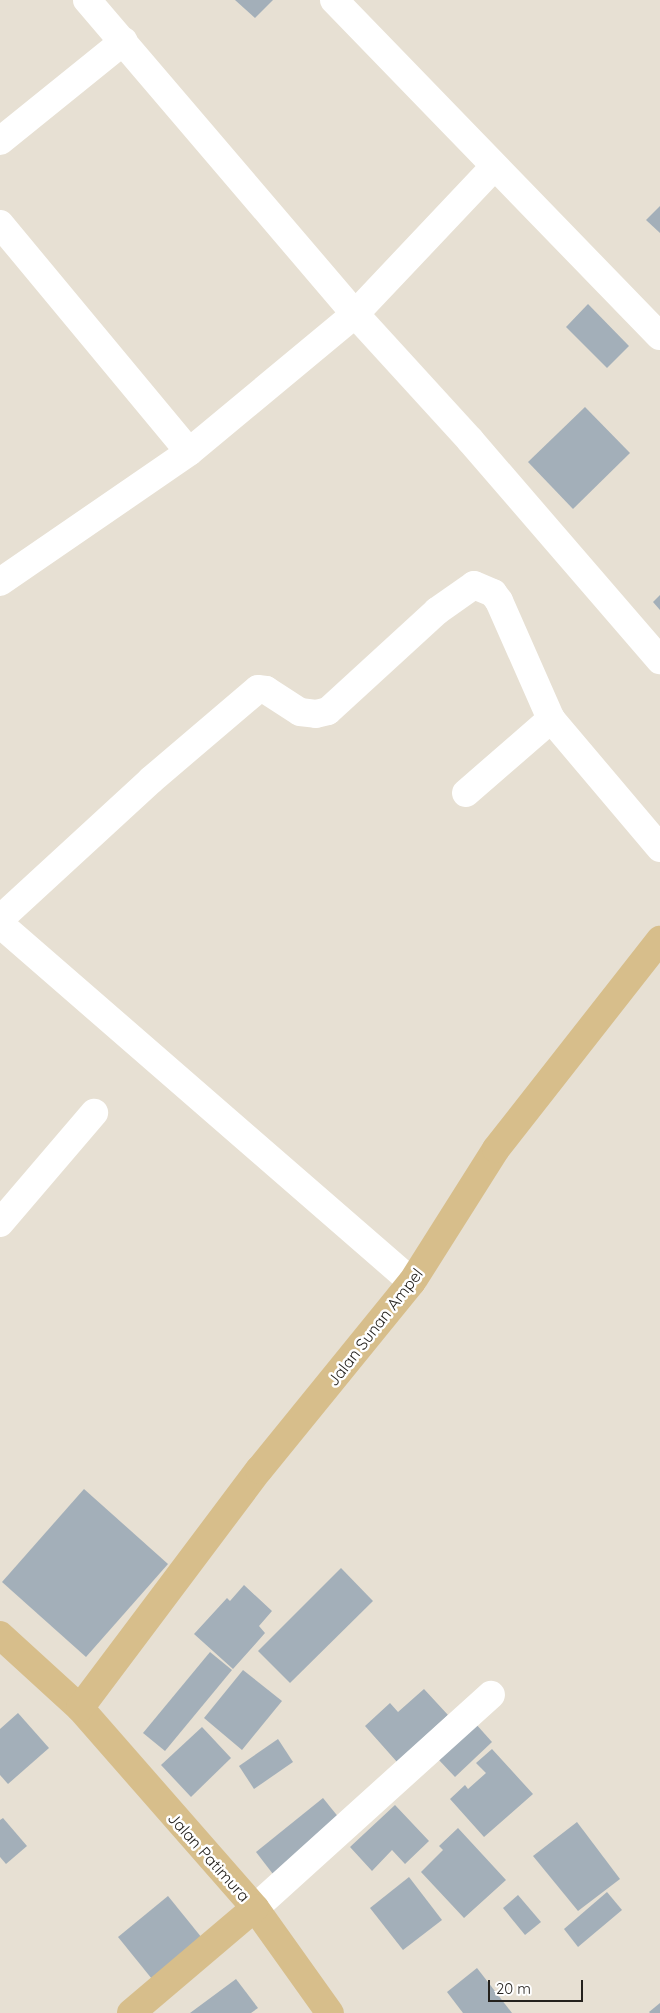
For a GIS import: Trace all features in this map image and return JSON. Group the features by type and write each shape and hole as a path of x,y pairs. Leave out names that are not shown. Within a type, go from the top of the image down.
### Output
{"main road":[{"name":"Jalan Sunan Ampel","path":"80,1708 259,1470 412,1282 496,1149 660,940"},
{"name":"Jalan Patimura","path":"0,1635 80,1708 255,1908 330,2013"},
{"path":"131,2013 255,1908"}],"street":[{"path":"88,0 355,314 470,440 660,660"},
{"path":"334,0 660,336"},
{"path":"0,141 124,41"},
{"path":"0,582 189,452 355,314 494,167"},
{"path":"0,224 189,452"},
{"path":"0,919 151,780 258,689 266,690 300,712 316,714 328,711 437,611 474,585 493,593 499,601 551,719 660,848"},
{"path":"466,793 551,719"},
{"path":"0,924 412,1282"},
{"path":"0,1223 94,1113"},
{"path":"255,1908 491,1695"}],"building":[{"path":"235,0 273,0 255,18"},
{"path":"660,206 660,233 646,220"},
{"path":"588,304 629,346 607,368 566,327"},
{"path":"585,407 630,453 573,509 528,462"},
{"path":"660,595 660,610 653,602"},
{"path":"84,1489 168,1564 86,1657 2,1582"},
{"path":"341,1568 373,1601 290,1683 258,1651"},
{"path":"244,1585 272,1611 259,1626 265,1633 233,1669 194,1634 227,1598 230,1601"},
{"path":"210,1652 232,1670 165,1751 143,1733"},
{"path":"243,1670 282,1701 242,1750 204,1718"},
{"path":"424,1689 448,1715 397,1762 365,1726 390,1703 398,1712"},
{"path":"18,1713 49,1748 8,1784 0,1775 0,1729"},
{"path":"475,1723 492,1742 455,1777 438,1759"},
{"path":"202,1727 231,1758 191,1797 161,1765"},
{"path":"278,1739 293,1762 254,1789 239,1766"},
{"path":"492,1749 533,1794 484,1837 450,1799 465,1785 468,1789 486,1773 476,1763"},
{"path":"323,1798 344,1824 276,1878 256,1852"},
{"path":"395,1805 429,1841 405,1864 392,1850 372,1871 350,1847"},
{"path":"3,1818 27,1846 6,1864 0,1857 0,1820"},
{"path":"577,1822 620,1879 578,1911 533,1856"},
{"path":"458,1828 506,1880 464,1918 421,1872 443,1850 439,1846"},
{"path":"409,1877 442,1920 403,1950 370,1908"},
{"path":"607,1892 622,1910 578,1947 564,1929"},
{"path":"518,1895 541,1922 525,1935 503,1908"},
{"path":"168,1896 202,1938 152,1979 118,1937"},
{"path":"477,1968 512,2013 463,2013 447,1992"},
{"path":"236,1979 258,2008 251,2013 190,2013"},
{"path":"660,2003 660,2013 649,2012"}]}
